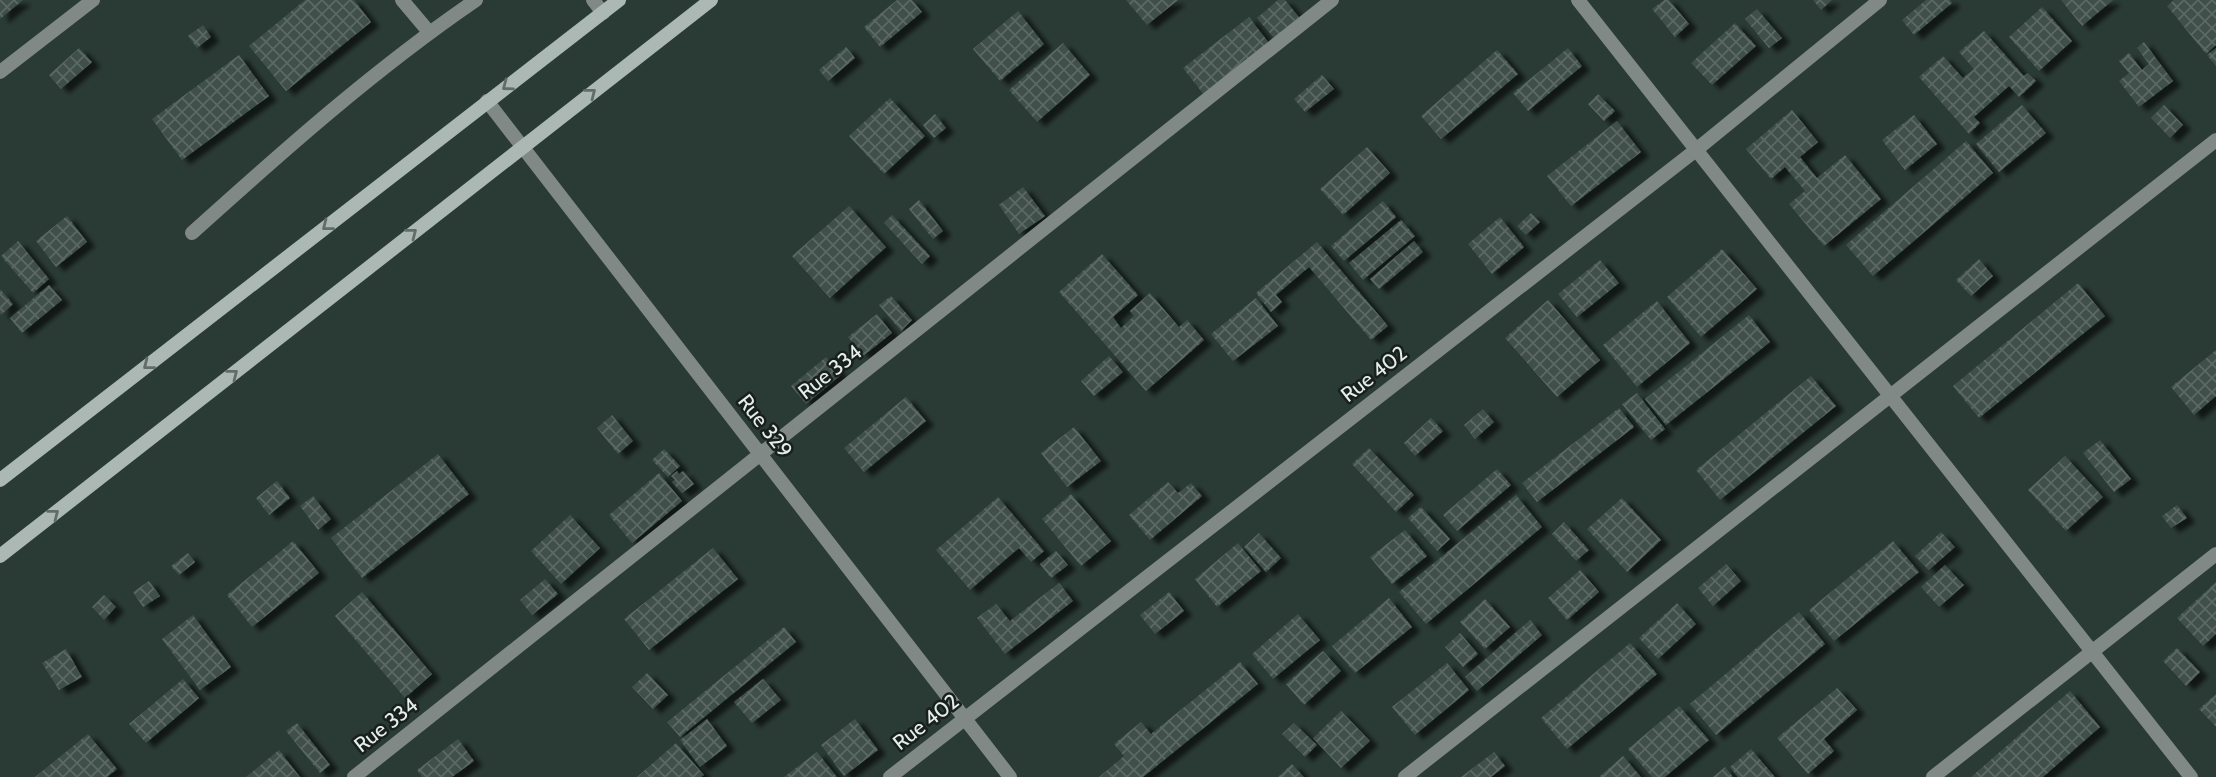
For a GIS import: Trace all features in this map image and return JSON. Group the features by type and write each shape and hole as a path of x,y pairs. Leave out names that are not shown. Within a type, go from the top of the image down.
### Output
{"main road":[{"path":"0,481 620,0"},
{"path":"0,556 712,0"}],"street":[{"path":"0,72 93,0"},
{"path":"402,0 429,32"},
{"path":"192,233 289,146 429,32 476,0"},
{"path":"593,0 603,12"},
{"name":"Rue 334","path":"354,777 1332,0"},
{"path":"1578,0 2191,777"},
{"name":"Rue 402","path":"890,777 1696,150 1880,0"},
{"name":"Rue 329","path":"487,101 1010,777"},
{"path":"1405,777 2216,140"},
{"path":"1933,777 2216,554"}],"building":[{"path":"0,0 23,0 0,19"},
{"path":"305,0 354,0 371,22 286,91 249,46"},
{"path":"897,0 912,0 922,12 880,47 864,27"},
{"path":"1126,0 1178,0 1147,25"},
{"path":"1278,0 1285,0 1299,17 1274,38 1257,18"},
{"path":"1664,0 1669,0 1689,24 1675,37 1652,9"},
{"path":"1813,0 1832,0 1821,10"},
{"path":"1926,0 1950,0 1952,3 1914,35 1902,20"},
{"path":"2061,0 2113,0 2082,26"},
{"path":"2174,0 2216,0 2216,45 2206,54 2167,6"},
{"path":"2042,7 2072,41 2039,71 2009,37"},
{"path":"1757,9 1782,38 1769,48 1745,19"},
{"path":"1018,11 1044,44 1000,81 973,49"},
{"path":"1249,17 1269,43 1204,95 1183,68"},
{"path":"1735,23 1756,46 1712,85 1691,63"},
{"path":"203,25 211,37 197,48 188,36"},
{"path":"1984,31 2024,76 2028,73 2036,81 2019,97 2009,86 1974,117 1980,123 1969,134 1919,77 1943,56 1963,78 1974,69 1959,52"},
{"path":"2144,42 2173,81 2139,107 2119,81 2129,73 2119,61 2129,53 2142,70 2149,64 2137,48"},
{"path":"1063,43 1090,75 1037,122 1009,90"},
{"path":"846,47 855,58 828,81 819,70"},
{"path":"79,48 92,62 61,89 49,75"},
{"path":"1568,48 1582,66 1528,111 1513,93"},
{"path":"2216,48 2216,66 2207,55"},
{"path":"1497,50 1518,74 1441,139 1421,116"},
{"path":"239,55 269,96 182,160 152,119"},
{"path":"1322,75 1334,89 1305,112 1294,99"},
{"path":"1598,94 1615,111 1604,121 1588,104"},
{"path":"890,98 925,136 884,174 849,136"},
{"path":"2022,105 2046,133 1999,172 1976,144"},
{"path":"2164,105 2183,125 2170,138 2151,118"},
{"path":"1792,110 1818,142 1800,157 1817,178 1845,155 1881,199 1824,246 1789,204 1805,191 1785,167 1771,179 1746,149"},
{"path":"935,114 946,128 934,138 923,125"},
{"path":"1914,115 1937,144 1905,170 1882,140"},
{"path":"1617,121 1641,152 1571,206 1547,176"},
{"path":"1966,141 1993,173 1873,276 1846,245"},
{"path":"1367,147 1390,173 1343,215 1320,189"},
{"path":"1023,187 1045,216 1019,234 999,205"},
{"path":"919,200 943,231 933,239 909,209"},
{"path":"1383,201 1396,217 1344,261 1331,246"},
{"path":"849,206 886,247 830,298 792,256"},
{"path":"1531,213 1540,222 1526,235 1517,226"},
{"path":"892,215 930,256 922,264 884,223"},
{"path":"67,216 87,242 56,267 36,241"},
{"path":"1500,217 1524,247 1492,274 1468,244"},
{"path":"1401,220 1415,236 1363,280 1349,263"},
{"path":"18,241 49,279 33,293 1,256"},
{"path":"1414,241 1423,252 1379,289 1370,279"},
{"path":"1317,242 1388,326 1371,340 1309,267 1276,295 1282,302 1271,312 1256,293"},
{"path":"1722,249 1757,289 1701,337 1667,297"},
{"path":"1102,254 1138,295 1113,317 1121,328 1134,316 1130,311 1150,293 1179,327 1187,320 1204,340 1146,391 1059,292"},
{"path":"1979,259 1993,276 1971,296 1956,280"},
{"path":"1600,260 1619,283 1577,317 1558,294"},
{"path":"2078,283 2105,316 1979,418 1953,386"},
{"path":"49,285 62,300 22,333 10,318"},
{"path":"0,289 13,304 1,315 0,313"},
{"path":"891,296 912,320 901,331 879,305"},
{"path":"1256,298 1278,326 1233,361 1211,334"},
{"path":"1548,300 1600,360 1557,397 1505,338"},
{"path":"1657,301 1690,343 1637,387 1603,345"},
{"path":"877,314 892,333 863,356 848,337"},
{"path":"1749,315 1770,342 1666,425 1645,399"},
{"path":"2216,350 2216,396 2194,415 2171,387"},
{"path":"1109,356 1123,372 1094,396 1081,381"},
{"path":"826,357 841,375 806,404 791,386"},
{"path":"1811,376 1836,406 1720,500 1696,470"},
{"path":"1637,393 1665,429 1651,440 1622,404"},
{"path":"906,397 926,421 864,472 844,448"},
{"path":"1619,408 1634,427 1537,502 1522,483"},
{"path":"1483,409 1494,422 1475,439 1464,425"},
{"path":"612,415 633,441 618,454 597,428"},
{"path":"1431,418 1443,431 1415,456 1404,443"},
{"path":"1074,427 1101,461 1067,487 1041,453"},
{"path":"2100,440 2131,479 2114,492 2083,453"},
{"path":"1369,448 1414,495 1396,512 1352,464"},
{"path":"664,449 680,466 668,477 652,460"},
{"path":"438,454 469,494 362,578 331,538"},
{"path":"2065,456 2103,497 2066,531 2028,490"},
{"path":"1497,469 1511,485 1457,531 1443,515"},
{"path":"677,471 679,474 683,471 694,484 682,493 672,482 675,480 671,476"},
{"path":"659,473 682,501 632,543 609,515"},
{"path":"277,481 290,498 269,515 256,498"},
{"path":"1168,482 1178,493 1191,483 1202,496 1150,540 1129,515"},
{"path":"1071,494 1111,541 1081,566 1042,519"},
{"path":"1516,495 1542,527 1426,624 1399,592"},
{"path":"313,496 331,519 318,530 300,506"},
{"path":"998,497 1044,551 1031,562 1019,548 970,590 936,550"},
{"path":"1622,498 1661,540 1627,572 1587,529"},
{"path":"2177,505 2187,518 2171,528 2162,516"},
{"path":"1421,507 1450,539 1437,551 1408,518"},
{"path":"570,515 600,548 561,584 531,551"},
{"path":"1564,522 1589,550 1576,561 1552,534"},
{"path":"1405,530 1427,556 1392,584 1370,557"},
{"path":"1941,532 1955,547 1929,570 1915,556"},
{"path":"1259,533 1281,558 1266,572 1244,547"},
{"path":"293,541 319,573 252,627 227,595"},
{"path":"1893,541 1919,572 1834,641 1809,610"},
{"path":"1238,543 1261,571 1217,607 1195,579"},
{"path":"713,548 738,579 649,650 624,619"},
{"path":"1056,551 1068,565 1051,578 1040,564"},
{"path":"188,553 195,562 179,575 171,566"},
{"path":"1726,564 1741,581 1713,606 1698,588"},
{"path":"1945,565 1964,585 1939,607 1921,587"},
{"path":"1580,570 1599,592 1567,620 1548,598"},
{"path":"545,579 558,594 532,615 520,600"},
{"path":"149,581 160,596 143,607 133,592"},
{"path":"2216,582 2216,634 2203,646 2177,618"},
{"path":"1059,583 1073,601 1005,654 977,618 996,604 1010,621"},
{"path":"362,592 432,674 405,698 335,616"},
{"path":"1169,592 1184,611 1155,634 1140,615"},
{"path":"104,595 116,607 104,620 92,607"},
{"path":"1389,598 1412,627 1355,673 1332,646"},
{"path":"1485,599 1510,627 1485,649 1460,622"},
{"path":"1677,603 1696,624 1658,659 1639,638"},
{"path":"1799,612 1825,644 1716,735 1690,704"},
{"path":"1298,614 1320,640 1273,679 1252,654"},
{"path":"193,615 231,667 200,690 162,639"},
{"path":"1530,620 1542,635 1477,691 1465,677"},
{"path":"784,627 796,642 680,737 667,722"},
{"path":"1460,633 1478,654 1463,667 1445,647"},
{"path":"1630,643 1657,674 1567,749 1541,718"},
{"path":"2177,648 2200,672 2186,686 2163,661"},
{"path":"66,649 82,677 59,690 42,663"},
{"path":"1323,651 1341,671 1304,705 1286,684"},
{"path":"1240,662 1258,684 1143,777 1099,777 1124,756 1114,744 1141,722 1151,734"},
{"path":"1447,663 1469,690 1415,735 1392,707"},
{"path":"647,673 668,695 653,709 632,687"},
{"path":"183,679 199,698 146,743 129,724"},
{"path":"763,679 781,700 752,723 734,702"},
{"path":"1837,688 1857,710 1824,739 1834,751 1808,774 1777,738"},
{"path":"2070,691 2100,727 2043,777 1971,777"},
{"path":"2216,694 2216,727 2199,709"},
{"path":"1679,706 1709,740 1665,777 1652,777 1628,749"},
{"path":"1341,711 1370,741 1341,768 1313,738"},
{"path":"707,719 727,746 700,767 680,740"},
{"path":"855,719 878,750 844,776 821,745"},
{"path":"297,723 330,765 320,773 286,731"},
{"path":"1294,723 1317,745 1305,757 1282,734"},
{"path":"88,734 117,769 107,777 35,777"},
{"path":"458,739 474,761 452,777 422,777 417,770"},
{"path":"676,743 704,775 637,777"},
{"path":"1751,749 1775,777 1738,777 1730,767"},
{"path":"279,750 300,777 246,777"},
{"path":"817,752 837,777 784,777"},
{"path":"1494,752 1505,766 1491,777 1461,777"},
{"path":"1623,756 1641,777 1599,777"},
{"path":"1292,764 1304,777 1278,777"},
{"path":"1725,767 1733,777 1713,777"}]}
